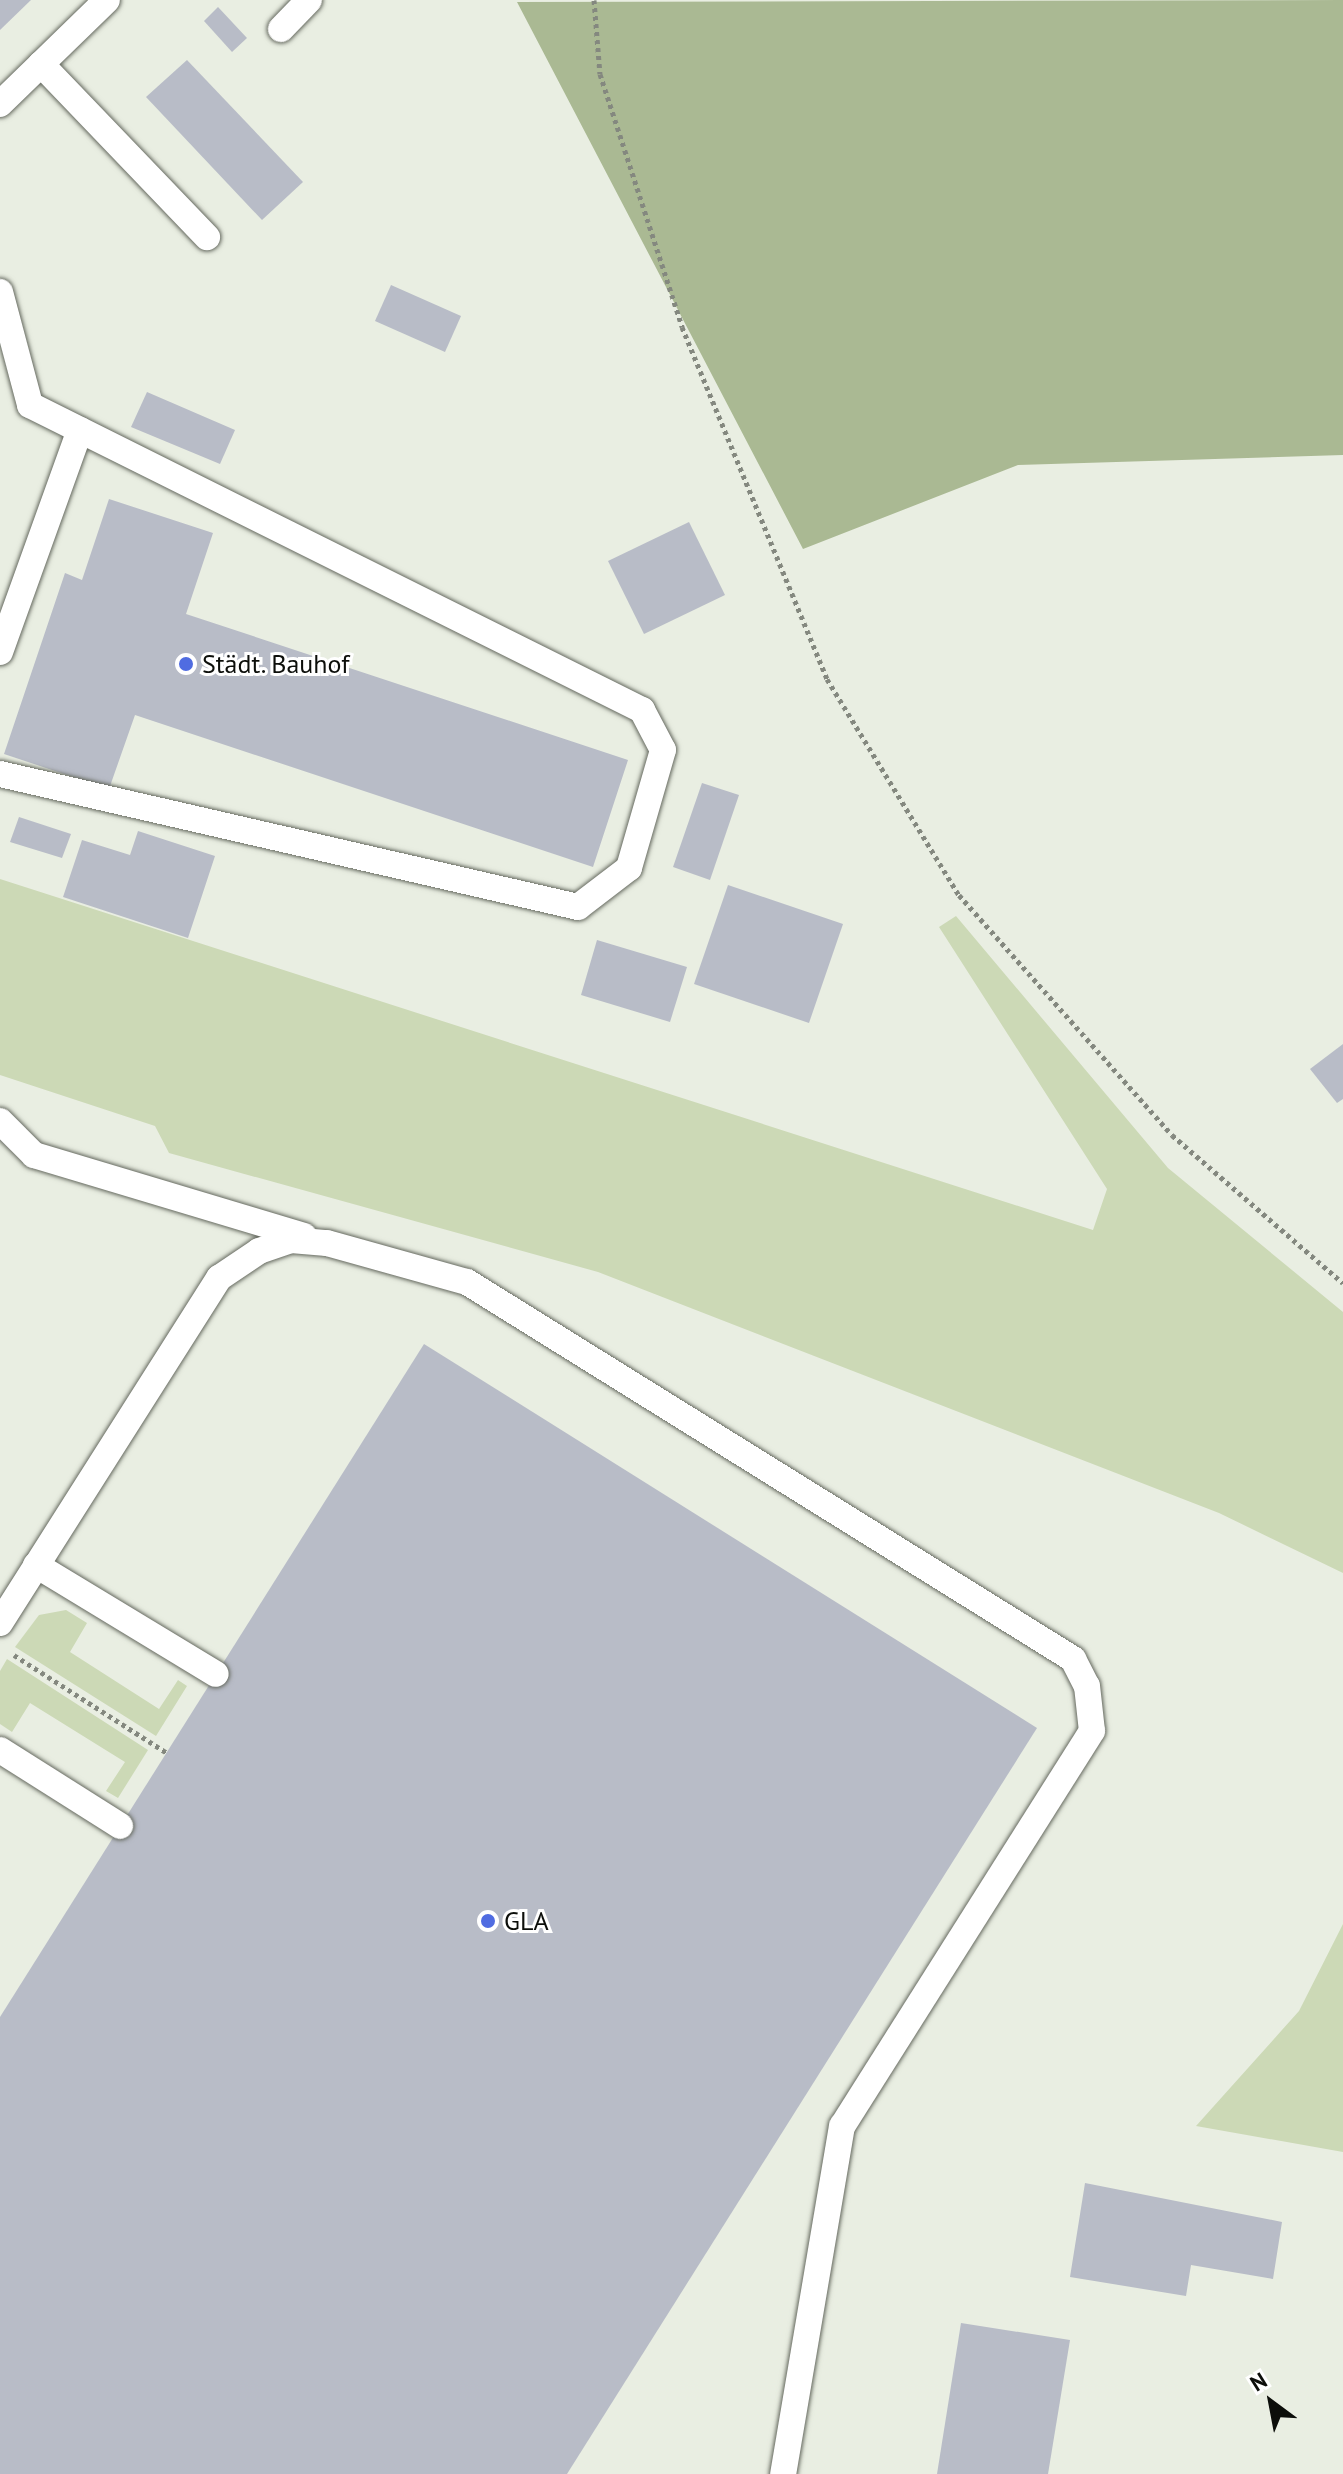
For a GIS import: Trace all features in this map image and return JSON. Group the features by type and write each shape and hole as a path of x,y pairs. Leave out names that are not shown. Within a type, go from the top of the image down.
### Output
{"lane":[{"path":"281,29 309,0"},
{"path":"0,104 103,1"},
{"path":"41,64 207,237"},
{"path":"0,292 30,405 642,710 663,750 629,868 578,907 0,774"},
{"path":"0,652 80,430"},
{"path":"0,1121 34,1155 467,1282 1035,1632 1073,1659 1087,1686 1092,1731 842,2126 783,2474"},
{"path":"0,1623 219,1278 274,1243 327,1243"},
{"path":"36,1565 216,1674"},
{"path":"0,1750 120,1826"}],"path":[{"path":"594,0 600,74 682,327 827,679 959,895 1172,1135 1343,1283"},
{"path":"0,1646 167,1753"}],"green space":[{"path":"1343,0 1343,455 1018,465 803,549 517,2"},
{"path":"0,879 1093,1230 1107,1189 939,927 956,916 1168,1168 1343,1312 1343,1573 1219,1513 598,1272 169,1153 155,1126 0,1075"},
{"path":"66,1610 87,1623 70,1652 159,1709 178,1680 187,1686 156,1736 15,1647 39,1615"},
{"path":"7,1659 148,1750 118,1798 106,1791 125,1762 30,1703 12,1732 0,1724 0,1671"},
{"path":"1343,1924 1343,2152 1196,2126 1299,2011"}],"building":[{"path":"0,0 31,0 0,30"},
{"path":"218,7 247,38 232,52 204,21"},
{"path":"187,60 303,182 262,220 146,97"},
{"path":"391,285 461,316 445,352 375,321"},
{"path":"147,392 235,430 220,464 131,427"},
{"name":"Städt. Bauhof","path":"109,499 213,533 186,614 628,760 593,867 135,715 109,789 4,754 65,573 82,580"},
{"path":"689,522 725,595 644,634 608,561"},
{"path":"702,783 739,795 710,880 673,867"},
{"path":"19,817 71,834 62,858 10,842"},
{"path":"138,831 215,856 188,938 63,897 82,840 130,855"},
{"path":"728,885 843,924 809,1023 694,984"},
{"path":"597,940 687,967 670,1022 581,995"},
{"path":"1343,1044 1343,1099 1337,1103 1310,1069"},
{"name":"GLA","path":"424,1344 1037,1728 567,2474 0,2474 0,2017"},
{"path":"1085,2183 1282,2222 1273,2279 1191,2265 1186,2296 1070,2277"},
{"path":"961,2323 1070,2340 1048,2474 937,2474"}],"place":[{"name":"Städt. Bauhof","path":"186,664"},
{"name":"GLA","path":"488,1921"}]}
